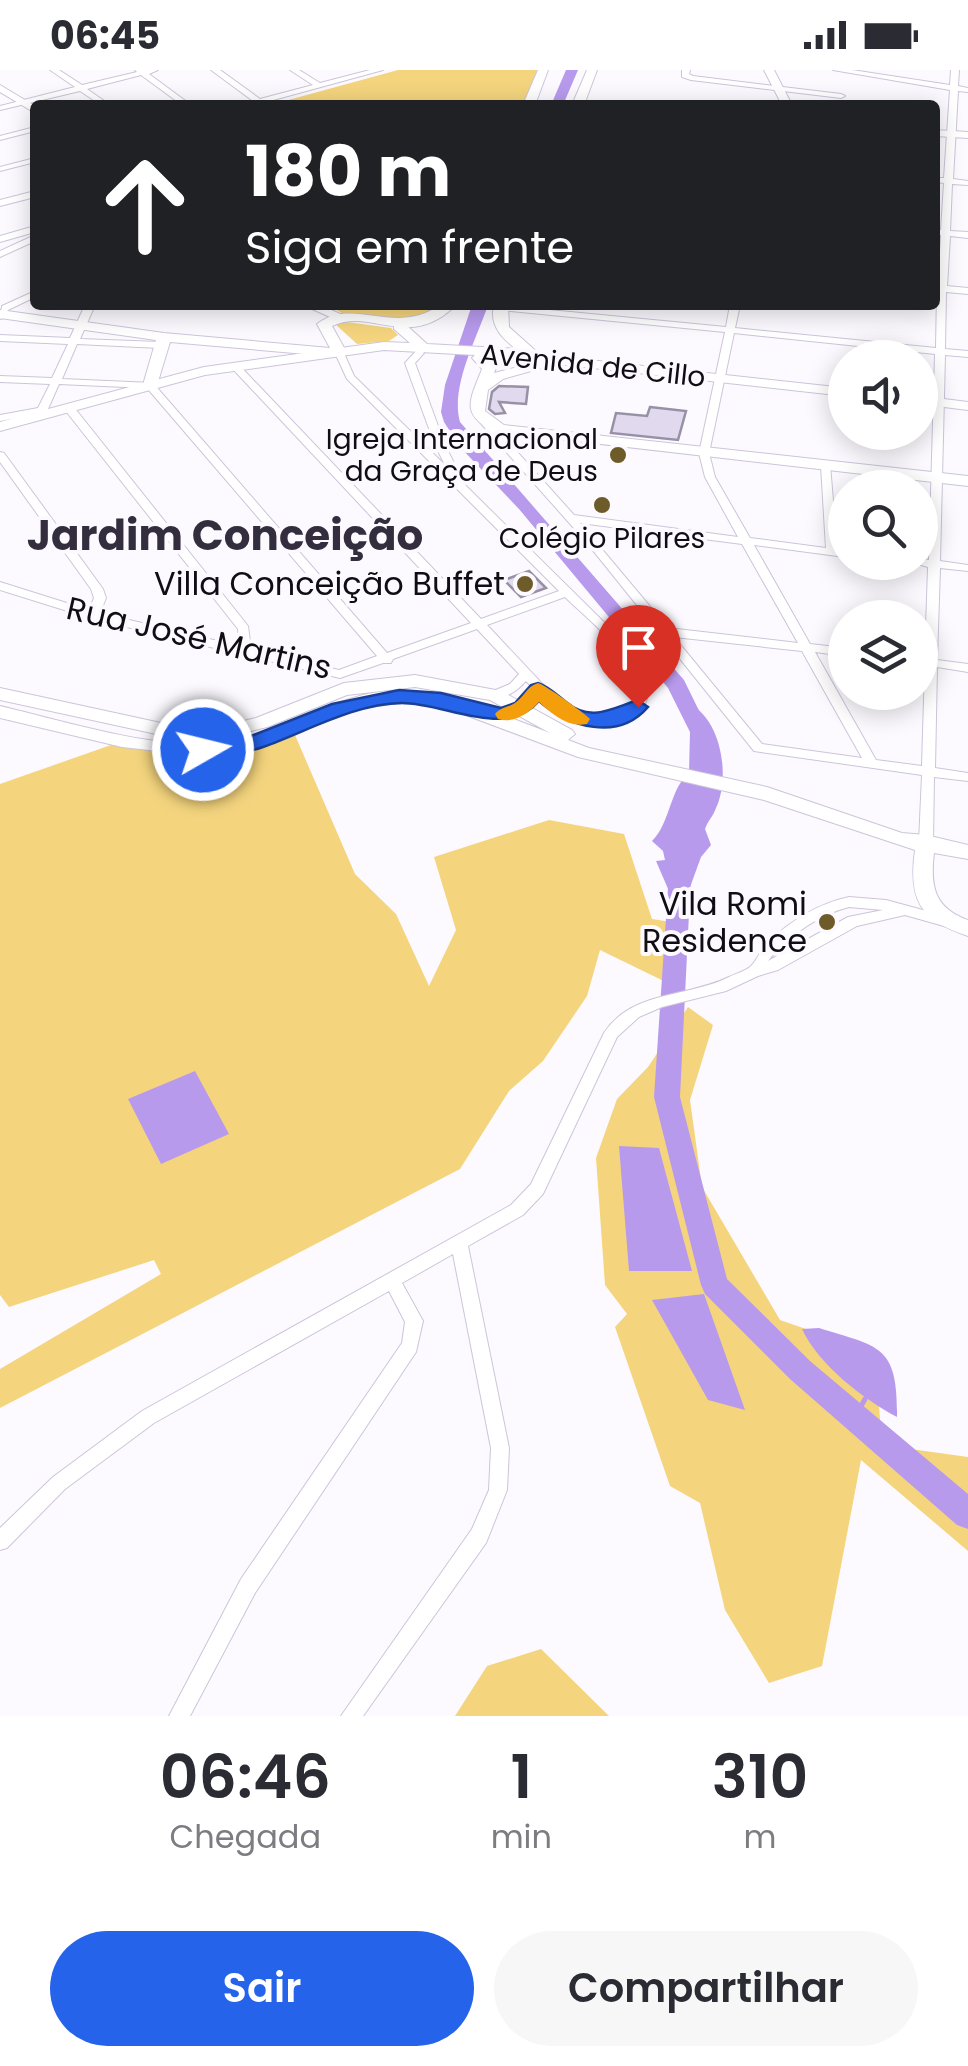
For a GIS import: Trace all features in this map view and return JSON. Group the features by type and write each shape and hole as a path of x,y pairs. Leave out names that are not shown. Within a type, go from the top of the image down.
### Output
{"main road":[{"path":"532,100 542,70"},
{"path":"580,100 592,70"},
{"path":"0,427 235,366 340,352 324,324 340,317 399,326 429,319 442,310"},
{"path":"499,310 500,326 532,355"},
{"name":"Avenida de Cillo","path":"1,312 162,341 340,352 430,351 524,363 532,355 828,390"},
{"path":"399,326 430,351"},
{"path":"150,385 162,341"},
{"path":"476,356 489,368 475,406 482,420 516,432 863,470"},
{"path":"481,388 517,369 571,362"},
{"path":"938,402 968,406"},
{"path":"938,478 968,482"},
{"path":"0,694 142,726 201,734 241,729 364,684 435,683 495,696 590,743 664,766"},
{"path":"0,712 122,741 203,750 254,742 339,708 377,699 441,699 586,753 742,782 900,840 968,852"},
{"path":"476,710 502,715 522,708"},
{"path":"926,842 922,892 932,909 960,926"}],"street":[{"path":"54,70 100,100"},
{"path":"33,100 154,70"},
{"path":"215,70 256,100"},
{"path":"294,70 319,86"},
{"path":"266,100 375,70"},
{"path":"686,70 684,75 691,78 838,100 852,71"},
{"path":"768,70 785,100"},
{"path":"837,70 968,90"},
{"path":"940,282 948,233 955,70"},
{"path":"141,71 180,100"},
{"path":"0,88 30,106"},
{"path":"0,108 30,101"},
{"path":"0,138 30,130"},
{"path":"940,133 968,136"},
{"path":"0,170 30,161"},
{"path":"940,180 968,183"},
{"path":"0,203 30,195"},
{"path":"0,239 30,231"},
{"path":"940,232 968,235"},
{"path":"0,254 30,240"},
{"path":"940,288 968,292"},
{"path":"1,312 30,297"},
{"path":"0,418 40,414 88,310"},
{"path":"311,310 324,324"},
{"path":"321,310 340,317"},
{"path":"541,310 968,354"},
{"path":"734,310 704,453 715,492 872,764"},
{"path":"938,402 939,310"},
{"path":"0,338 162,341"},
{"path":"430,351 410,363 440,446 462,487"},
{"path":"235,366 538,690 568,715 592,721 628,714 638,707 646,694 636,666 567,592 350,377 340,352"},
{"path":"0,379 150,385 387,660"},
{"path":"69,408 244,628 245,651"},
{"path":"482,420 588,538 758,748 968,776"},
{"path":"500,444 502,436 516,432"},
{"path":"423,448 440,446"},
{"path":"0,455 97,589 100,598 93,615"},
{"path":"826,466 828,480"},
{"path":"570,518 618,528 828,552"},
{"path":"588,538 618,528"},
{"path":"753,557 778,546"},
{"path":"938,565 968,568"},
{"name":"Rua José Martins","path":"0,586 93,615 340,674 567,592"},
{"path":"66,608 97,589"},
{"path":"218,645 244,628"},
{"path":"667,632 828,650"},
{"path":"938,664 968,668"},
{"path":"495,696 514,687 524,676"},
{"path":"522,708 538,690"},
{"path":"926,842 927,710"},
{"path":"758,968 762,958 797,926 824,906 844,900 865,899 960,926"},
{"path":"0,1541 59,1483 148,1417 510,1215 531,1197 611,1032 631,1013 658,1002 724,986 758,968 774,966 853,921 880,912 901,911"},
{"path":"797,926 812,928 820,942"},
{"path":"351,1716 479,1536 498,1490 500,1448 464,1255 458,1243"},
{"path":"179,1716 248,1586 410,1346 414,1321 392,1280"}],"shaded area":[{"path":"398,70 537,70 525,100 288,100"},
{"path":"337,310 435,310 401,324 345,315"},
{"path":"334,323 391,328 398,335 389,341 357,344"},
{"path":"686,702 698,709 715,733 723,780 716,808 705,829 711,845 701,857 685,901 672,898 656,861 665,860 663,851 652,841 689,773 690,731 682,708"},
{"path":"295,735 355,874 396,914 429,986 456,930 434,857 549,820 624,834 652,919 677,923 674,986 600,950 587,996 543,1061 509,1091 460,1169 0,1408 0,1369 161,1274 154,1260 9,1307 0,1295 0,784 111,745 209,759"},
{"path":"688,1007 713,1025 690,1100 702,1187 780,1320 875,1353 882,1445 968,1457 968,1551 861,1460 822,1666 769,1683 725,1610 700,1503 670,1486 615,1327 627,1314 605,1285 596,1158 617,1099 648,1067"},
{"path":"195,1071 229,1134 161,1164 128,1099"},
{"path":"619,1146 659,1148 692,1271 629,1271"},
{"path":"704,1294 745,1410 708,1400 652,1300"},
{"path":"819,1328 871,1346 889,1362 894,1375 897,1417 856,1390 819,1355 802,1329"},
{"path":"541,1649 609,1716 455,1716 487,1666"}],"building":[{"path":"499,386 528,387 526,404 499,402 505,413 495,414 489,409 492,392"},
{"path":"650,407 686,411 678,440 611,433 616,413 647,416"},
{"name":"Villa Conceição Buffet","path":"529,571 546,588 521,597 504,580"}],"waterway":[{"path":"559,100 572,70"},
{"path":"478,310 453,385 449,412 452,422 466,443 525,505 677,685 697,727"},
{"path":"680,873 667,1097 715,1285 800,1370 968,1514"},
{"path":"855,1417 865,1399"}],"slow traffic":[{"path":"505,714 522,708 538,690 562,711 579,719"}],"place":[{"name":"Igreja Internacional da Graça de Deus","path":"618,455"},
{"name":"Colégio Pilares","path":"602,505"},
{"name":"Villa Conceição Buffet","path":"525,584"},
{"name":"Vila Romi Residence","path":"827,922"}],"district":[{"name":"Jardim Conceição","path":"225,535"}],"route":[{"path":"203,750 254,742 339,708 399,696 441,699 502,715 522,708 538,690 568,715 592,721 614,719 638,707"}]}
